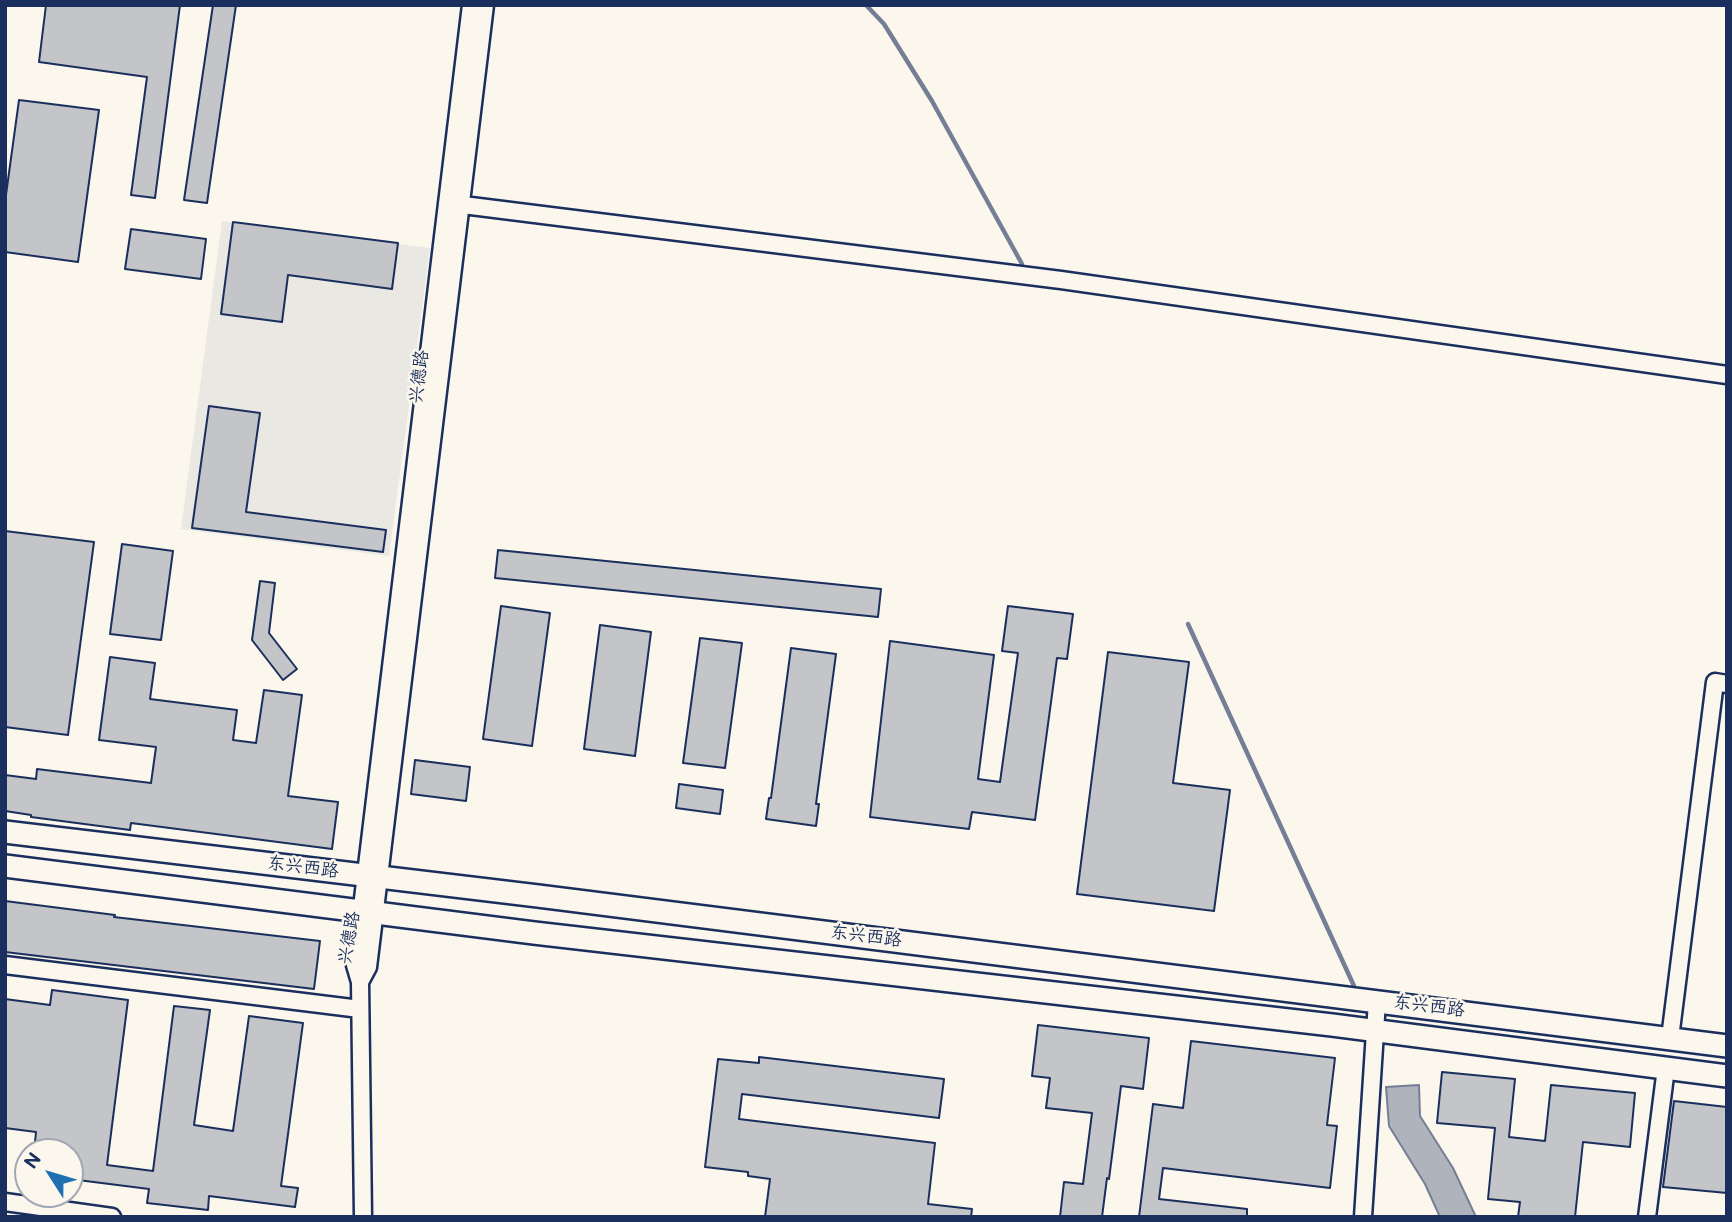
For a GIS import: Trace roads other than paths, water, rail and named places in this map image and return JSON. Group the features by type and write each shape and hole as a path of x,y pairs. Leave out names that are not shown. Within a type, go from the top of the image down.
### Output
{"main road":[{"name":"东兴西路","path":"5,832 1368,999 1727,1046"},
{"name":"东兴西路","path":"5,866 548,935 1426,1037 1727,1076"}],"street":[{"name":"兴德路","path":"454,204 471,5"},
{"name":"兴德路","path":"363,1217 360,982 355,965 368,911 454,204 485,5"},
{"path":"454,204 1061,280 1727,375"},
{"path":"1671,1038 1716,682 1727,684"},
{"path":"5,965 360,1009"},
{"path":"1363,1217 1375,1031 1368,999"},
{"path":"1647,1217 1666,1068"},
{"path":"5,1202 112,1217"}],"waterway":[{"path":"866,5 884,24 932,101 1022,264"},
{"path":"1188,624 1354,986"}]}
